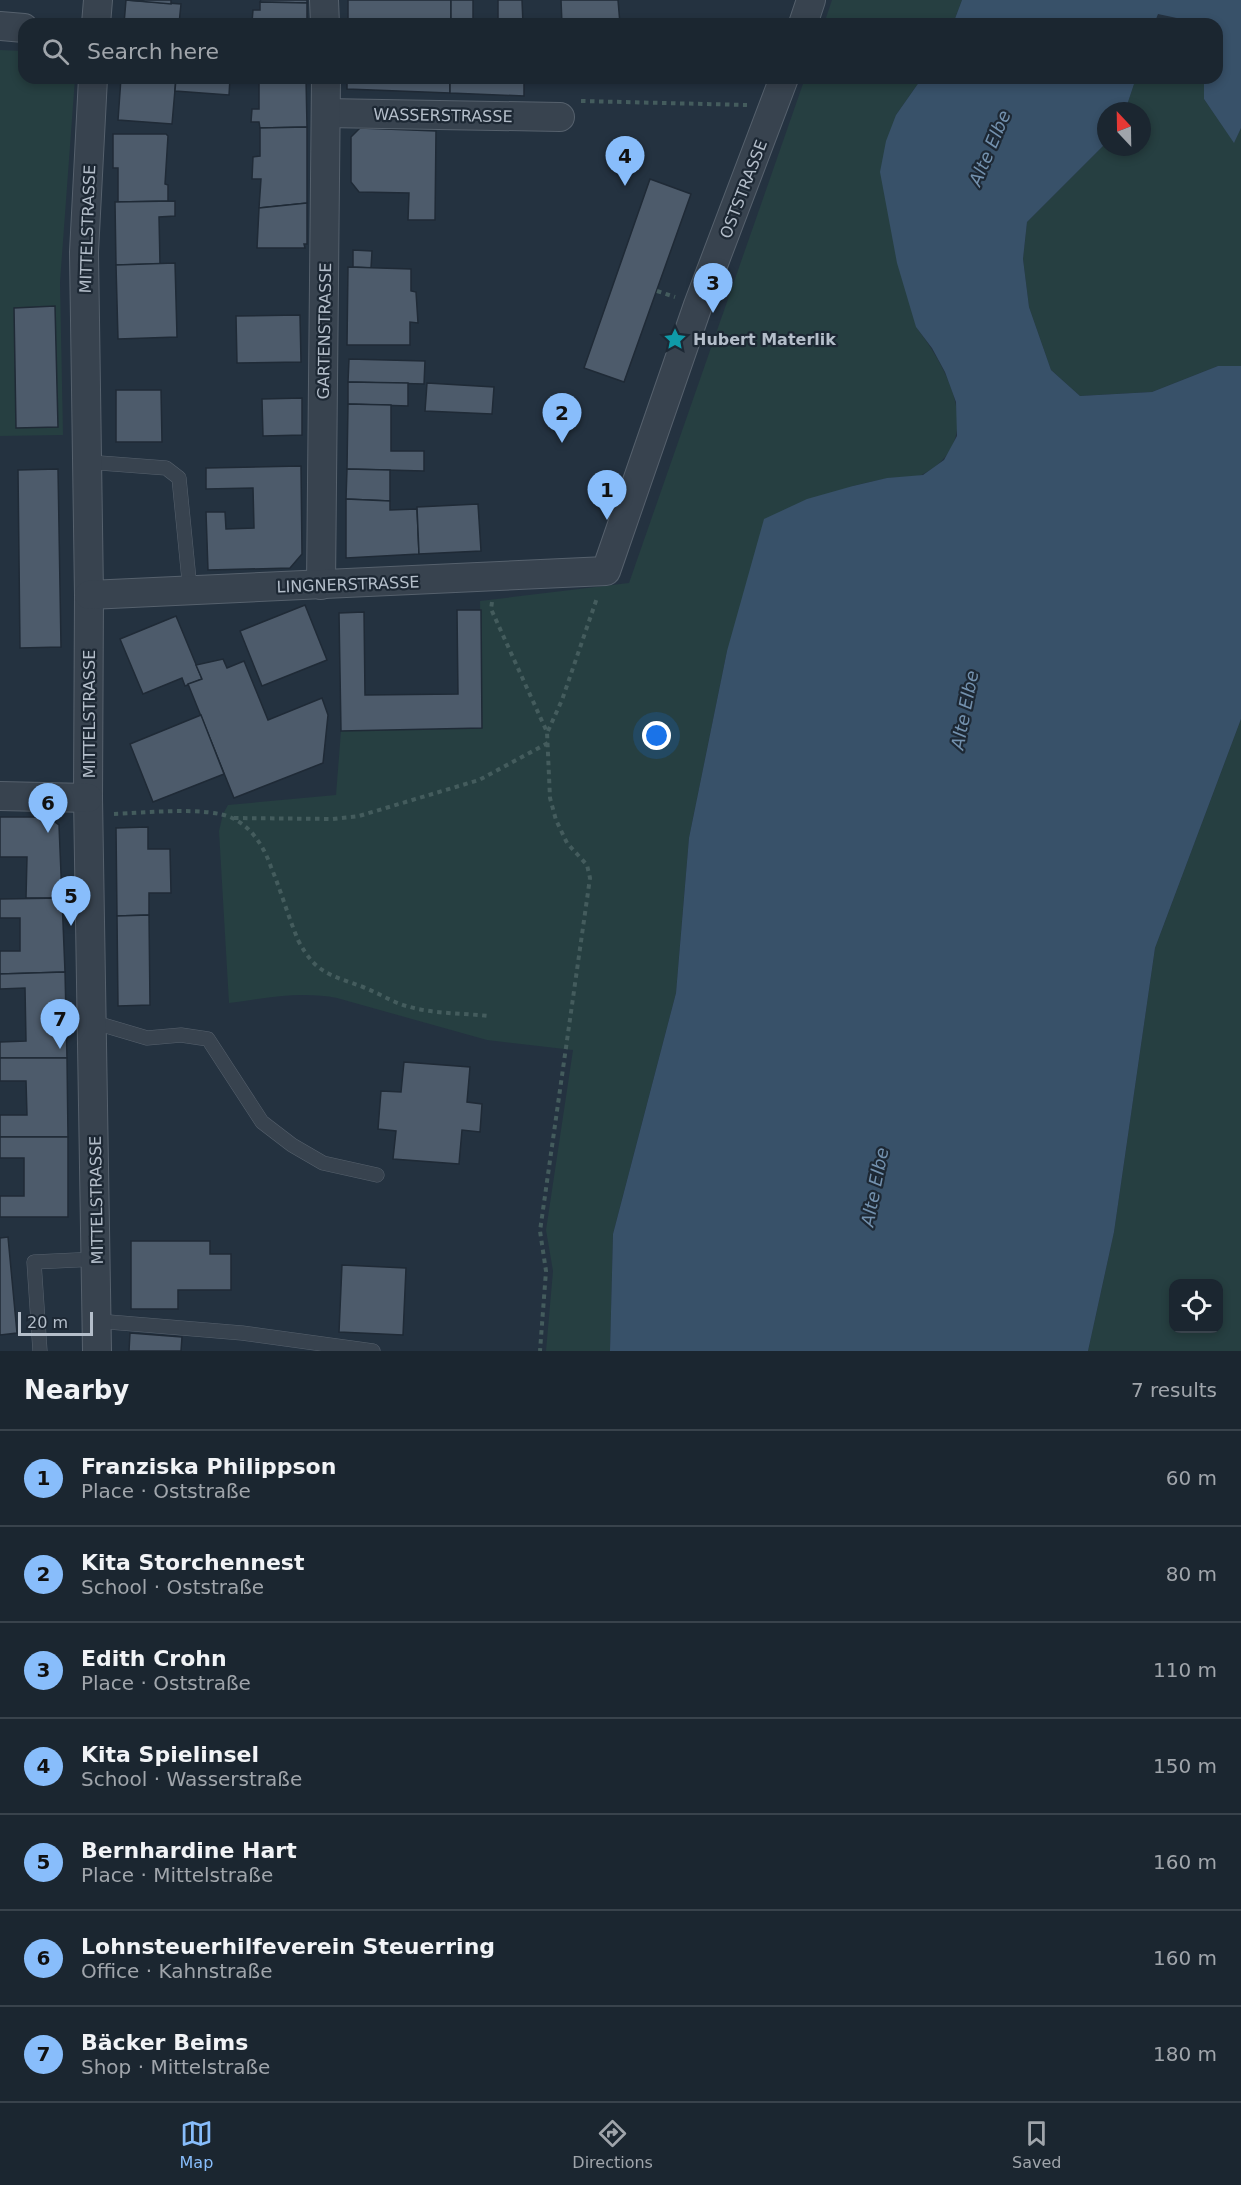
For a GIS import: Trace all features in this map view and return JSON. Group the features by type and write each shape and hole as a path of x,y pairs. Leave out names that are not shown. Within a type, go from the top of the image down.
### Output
{"street":[{"path":"96,18 98,0"},
{"path":"324,0 325,18"},
{"path":"804,18 811,0"},
{"path":"0,26 18,27"},
{"name":"MITTELSTRASSE","path":"93,84 84,252 97,1351"},
{"name":"GARTENSTRASSE","path":"321,585 326,84"},
{"name":"OSTSTRASSE","path":"606,571 698,305 782,84"},
{"name":"WASSERSTRASSE","path":"326,113 560,117"},
{"name":"LINGNERSTRASSE","path":"89,595 606,571"},
{"path":"0,796 89,807"}],"lane":[{"path":"87,462 166,468 179,478 190,590"},
{"path":"93,1022 121,1028 147,1038 181,1035 208,1040 262,1122 292,1145 323,1163 377,1175"},
{"path":"40,1351 33,1262 97,1259"},
{"path":"97,1321 252,1334 374,1351"}],"path":[{"path":"560,117 575,101 775,106"},
{"path":"547,732 562,700 606,571"},
{"path":"495,577 491,609 547,732 550,798 556,820 567,843 587,865 590,878 540,1231 546,1271 540,1351"},
{"path":"233,818 332,819 375,812 479,780 548,743"},
{"path":"89,807 196,812 222,814 233,818 247,827 264,851 298,940 318,969 407,1007 488,1016"}],"green space":[{"path":"832,0 962,0 955,18 826,18"},
{"path":"0,50 18,51 18,84 75,84 60,282 63,435 0,436","holes":["55,307 58,426 17,427 14,308"]},
{"path":"803,84 918,84 896,115 916,327 928,343 949,382 958,422 954,441 944,459 921,475 889,478 853,486 727,651 689,838 676,993 613,1234 610,1351 546,1351 553,1271 546,1230 573,1050 487,1040 324,996 283,996 229,1003 219,831 228,805 336,795 341,731 482,728 480,601 629,583"},
{"path":"1134,84 1204,84 1204,99 1234,142 1241,128 1241,366 1218,366 1152,392 1080,396 1051,370 1029,307 1023,259 1027,222 1097,152 1097,156 1151,156 1151,102 1128,102"},
{"path":"1241,719 1241,1351 1088,1351 1114,1232 1155,948"}],"water":[{"path":"962,0 1241,0 1241,128 1234,143 1204,99 1204,84 1223,84 1223,18 1177,18 1158,14 1156,18 955,18"},
{"name":"Alte Elbe","path":"918,84 1134,84 1128,102 1097,102 1097,152 1027,222 1023,259 1029,307 1051,370 1080,396 1152,392 1218,366 1241,366 1241,719 1155,948 1114,1232 1088,1351 610,1351 613,1234 676,993 689,838 727,651 764,519 807,499 853,486 887,478 923,475 944,460 957,436 956,402 945,372 932,348 916,327 897,263 880,172 886,141 896,115"}],"building":[{"path":"126,0 181,4 180,18 124,18"},
{"path":"126,0 171,0 171,4"},
{"path":"261,0 307,0 307,3 260,2"},
{"path":"348,0 451,0 451,18 348,18"},
{"path":"451,0 473,0 473,18 451,18"},
{"path":"498,0 522,0 523,18 498,18"},
{"path":"561,0 618,0 620,18 562,18"},
{"path":"260,2 307,3 307,18 252,18 253,10 260,10"},
{"path":"121,84 175,84 172,124 118,120"},
{"path":"176,84 230,84 229,95 175,91"},
{"path":"259,84 306,84 307,127 260,128 259,122 251,122 252,109 259,109"},
{"path":"347,84 450,84 450,93 347,89"},
{"path":"450,84 524,84 524,96 450,93"},
{"path":"307,127 307,203 259,208 261,179 252,179 253,157 260,156 260,128"},
{"path":"360,128 436,131 435,220 408,220 409,193 359,192 351,182 351,137"},
{"path":"113,134 166,134 168,136 165,184 168,185 168,201 118,202 118,168 113,168"},
{"path":"650,179 691,194 624,382 584,368"},
{"path":"175,201 175,216 159,217 160,264 116,265 115,202"},
{"path":"307,203 307,244 304,244 305,248 257,248 259,208"},
{"path":"353,250 372,251 371,268 353,267"},
{"path":"175,263 177,337 118,339 116,265"},
{"path":"348,267 411,269 411,291 416,292 418,323 410,322 410,345 347,345"},
{"path":"55,306 58,427 16,428 14,308"},
{"path":"300,315 301,362 237,363 236,316"},
{"path":"349,359 425,361 424,384 348,382"},
{"path":"348,382 408,383 408,406 348,404"},
{"path":"427,383 494,387 492,414 425,411"},
{"path":"116,390 161,390 162,442 116,442"},
{"path":"302,398 302,435 263,436 262,399"},
{"path":"348,404 391,405 391,451 424,451 424,471 347,469"},
{"path":"301,466 302,554 290,568 208,570 206,512 225,512 226,529 254,528 253,488 206,489 206,468"},
{"path":"58,469 61,647 20,648 18,470"},
{"path":"347,469 390,470 390,501 346,499"},
{"path":"346,499 390,501 390,510 417,509 419,554 346,558"},
{"path":"478,504 481,551 419,554 417,507"},
{"path":"305,605 327,660 262,686 240,631"},
{"path":"457,610 481,610 482,728 341,731 339,613 364,612 365,695 458,694"},
{"path":"176,616 202,679 185,686 182,678 143,694 120,639"},
{"path":"223,659 227,668 244,661 268,720 322,698 328,715 323,763 234,798 188,684 202,679 196,665"},
{"path":"201,715 224,774 153,802 130,744"},
{"path":"0,817 48,817 59,825 62,898 26,898 27,857 0,857"},
{"path":"148,827 148,849 170,849 171,893 149,893 149,915 117,916 116,828"},
{"path":"62,898 65,972 0,974 0,951 20,951 20,918 0,918 0,899"},
{"path":"149,915 150,1005 118,1006 117,916"},
{"path":"65,972 67,1058 0,1058 0,1042 26,1041 25,988 0,989 0,974"},
{"path":"0,1058 67,1058 68,1137 0,1137 0,1115 27,1115 26,1081 0,1081"},
{"path":"404,1062 470,1067 467,1102 482,1104 480,1132 462,1130 459,1164 393,1159 396,1131 378,1129 381,1091 401,1092"},
{"path":"0,1137 68,1137 68,1217 0,1217 0,1196 24,1196 24,1158 0,1158"},
{"path":"8,1237 17,1333 0,1335 0,1238"},
{"path":"131,1241 210,1241 210,1254 231,1254 231,1290 178,1290 178,1309 131,1309"},
{"path":"342,1265 406,1268 403,1335 339,1332"},
{"path":"130,1333 182,1337 181,1351 129,1351"}],"place":[{"name":"Kita Spielinsel","path":"625,186"},
{"name":"Edith Crohn","path":"713,313"},
{"name":"Hubert Materlik","path":"675,339"},
{"name":"Kita Storchennest","path":"562,443"},
{"name":"Franziska Philippson","path":"607,520"},
{"name":"Lohnsteuerhilfeverein Steuerring","path":"48,833"},
{"name":"Bernhardine Hart","path":"71,926"},
{"name":"Bäcker Beims","path":"60,1049"}]}
